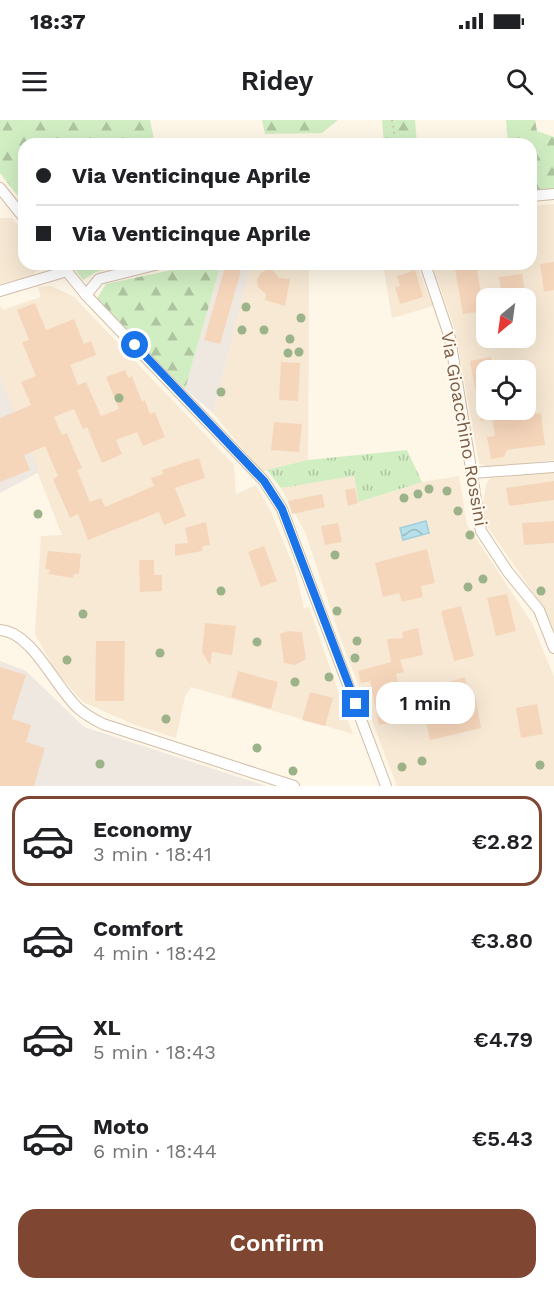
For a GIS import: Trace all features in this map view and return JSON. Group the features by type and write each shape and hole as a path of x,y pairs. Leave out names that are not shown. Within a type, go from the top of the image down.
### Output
{"street":[{"path":"0,188 18,210"},
{"path":"537,195 554,194"},
{"path":"0,291 56,270"},
{"path":"66,270 86,295 255,471 282,509 383,784"},
{"path":"86,295 99,279 135,270"},
{"name":"Via Gioacchino Rossini","path":"427,270 450,338 482,531 508,572 539,610 554,648"},
{"path":"472,473 554,467"},
{"path":"0,630 19,637 32,648 57,686 80,710 103,724 294,786"}],"path":[{"path":"392,120 395,138"}],"shaded area":[{"path":"554,204 554,460 488,467 479,463 455,330 434,270 537,270 537,205"},
{"path":"0,218 12,218 18,225 18,270 38,270 30,277 0,284"},
{"path":"219,270 249,270 213,413 185,389"},
{"path":"249,270 309,270 308,460 262,472 213,413"},
{"path":"384,270 418,270 433,306 392,318"},
{"path":"52,286 74,297 234,465 236,494 256,485 272,514 295,570 304,608 309,607 353,734 191,687 185,696 176,738 135,725 83,702 56,672 35,634 41,536 62,535 0,377 0,306 3,310 41,297 38,287"},
{"path":"0,377 39,472 0,493"},
{"path":"554,472 554,630 541,604 487,526 482,509 486,485 490,478"},
{"path":"354,476 360,502 422,482 459,476 467,525 532,623 554,677 554,786 397,786 340,637 305,532 281,488"},
{"path":"0,661 26,671 84,727 266,786 0,786"}],"green space":[{"path":"0,120 150,120 154,138 18,138 18,196 0,173"},
{"path":"262,120 338,120 322,133 265,134"},
{"path":"382,120 415,120 416,138 384,138"},
{"path":"506,120 535,120 537,131 554,137 554,191 537,191 537,138 508,138"},
{"path":"76,270 104,270 96,272 83,280"},
{"path":"172,270 219,270 185,389 96,300 106,284"},
{"path":"407,450 422,482 359,502 354,476 281,488 267,470 308,460"}],"water":[{"path":"426,521 429,533 403,540 400,528"}],"building":[{"path":"554,262 554,290 544,292 540,264"},
{"path":"224,270 241,271 220,344 204,340"},
{"path":"273,270 279,278 290,279 285,306 265,300 266,294 258,287 257,280 261,273"},
{"path":"415,270 423,297 400,304 395,287 400,286 397,276"},
{"path":"455,270 477,270 480,288 476,288 476,312 463,314"},
{"path":"522,274 524,288 501,288 499,277"},
{"path":"35,303 46,330 74,319 84,344 91,341 96,355 70,365 78,385 86,382 101,416 119,409 106,377 125,370 128,378 132,376 142,402 145,400 150,414 155,412 165,437 143,446 137,432 116,440 122,454 102,463 87,427 83,429 74,409 54,417 62,435 67,433 82,468 77,470 90,502 101,498 105,507 154,486 151,478 163,474 162,470 199,458 205,478 175,488 186,516 164,525 159,512 88,540 78,514 70,518 53,479 58,476 45,446 24,455 30,470 0,482 0,418 31,405 21,382 36,376 22,342 29,340 17,310"},
{"path":"491,357 491,360 476,360 476,394 470,361"},
{"path":"281,362 300,363 298,401 279,400"},
{"path":"541,413 545,445 507,450 504,457 491,459 487,437 495,436 493,420 536,420 536,414"},
{"path":"274,422 302,424 299,452 271,450"},
{"path":"554,481 554,500 509,506 506,488"},
{"path":"355,488 358,503 348,506 345,490"},
{"path":"322,494 325,507 292,514 288,501"},
{"path":"554,521 554,543 524,545 522,523"},
{"path":"206,522 210,545 203,546 202,551 175,556 175,544 188,543 185,528"},
{"path":"338,523 342,542 325,545 321,526"},
{"path":"264,546 277,581 261,587 248,552"},
{"path":"427,549 435,583 421,586 423,597 402,602 399,593 383,597 375,563"},
{"path":"48,551 81,554 79,574 74,574 73,578 48,574 50,570 45,568"},
{"path":"139,560 154,560 154,575 162,575 162,591 140,592"},
{"path":"507,594 516,631 496,636 487,598"},
{"path":"461,606 474,656 454,661 441,611"},
{"path":"205,623 236,626 232,655 212,652 210,665 202,652"},
{"path":"418,628 423,655 400,660 404,672 396,674 403,709 427,703 424,690 465,677 468,697 475,695 481,728 430,740 425,716 379,725 370,681 361,683 358,671 391,662 387,639 403,638 402,632"},
{"path":"288,631 302,632 306,659 295,665 284,663 280,634"},
{"path":"96,641 125,641 124,701 95,701"},
{"path":"0,667 26,675 12,719 31,725 26,742 45,748 34,786 0,786"},
{"path":"238,671 278,682 271,709 231,697"},
{"path":"310,692 333,698 325,726 302,720"},
{"path":"537,704 543,734 521,738 516,708"}],"route":[{"path":"135,345 264,481 282,509 356,704"}]}
